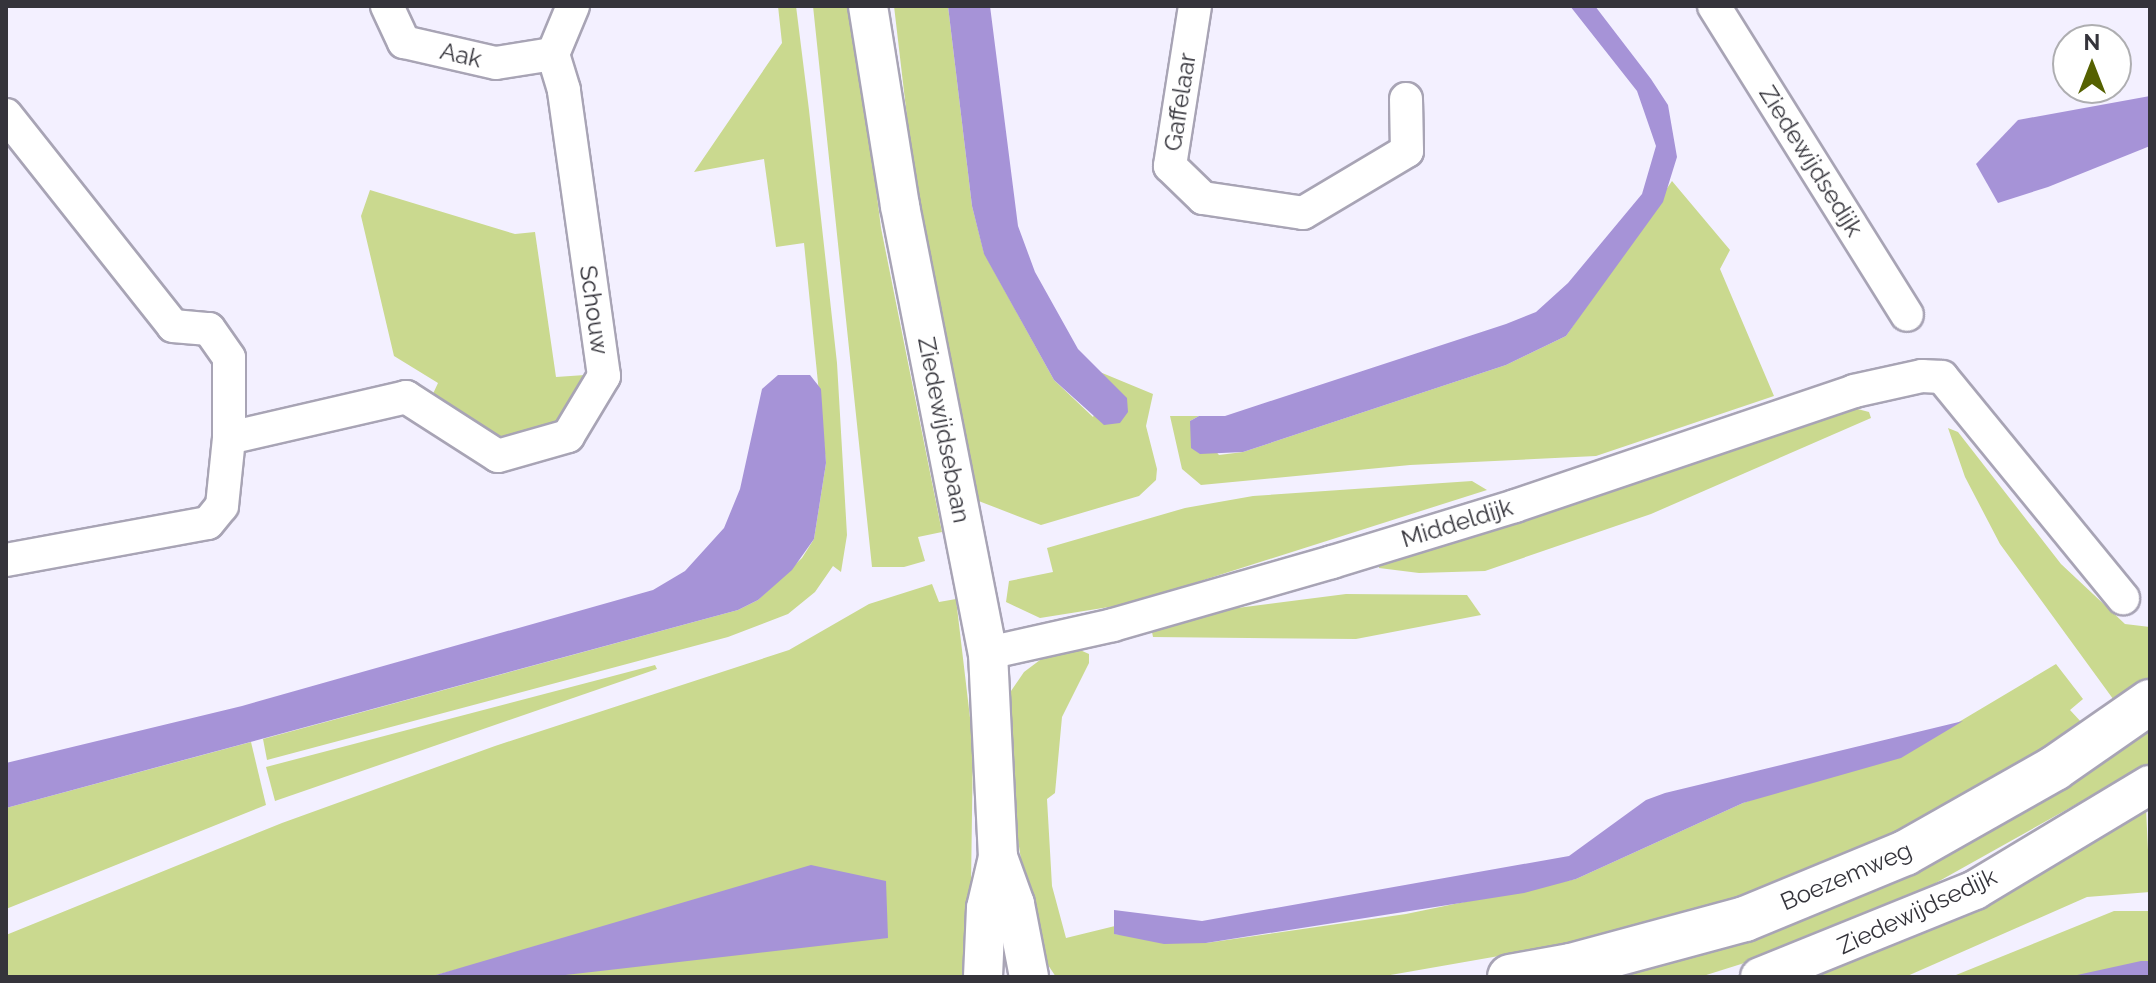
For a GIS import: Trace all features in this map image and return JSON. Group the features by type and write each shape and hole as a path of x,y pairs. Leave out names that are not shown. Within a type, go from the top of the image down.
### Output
{"main road":[{"name":"Boezemweg","path":"1510,977 1745,919 1905,853 2055,768 2150,702"}],"street":[{"name":"Aak","path":"387,6 404,42 496,63 553,54"},
{"path":"553,54 573,6"},
{"name":"Ziedewijdsebaan","path":"868,6 960,518 978,590 988,653 998,857 986,908 983,977"},
{"name":"Gaffelaar","path":"1195,6 1170,166 1203,198 1303,213 1407,151 1406,99"},
{"name":"Ziedewijdsedijk","path":"1714,6 1907,315"},
{"name":"Schouw","path":"229,438 406,397 498,456 568,436 604,376 564,90 553,54"},
{"path":"6,115 173,326 209,329 229,358 229,438 222,506 208,523 6,560"},
{"name":"Middeldijk","path":"988,653 1113,625 1332,562 1515,506 1854,391 1922,376 1942,377 2123,598"},
{"name":"Ziedewijdsedijk","path":"1760,977 1975,890 2150,785"},
{"name":"Ziedewijdsebaan","path":"998,857 1015,904 1029,977"}],"green space":[{"path":"778,6 796,6 809,110 837,363 847,535 841,572 833,566 815,592 788,614 728,637 267,760 263,739 738,610 758,600 802,558 814,539 826,463 804,243 776,247 764,159 694,172 782,43"},
{"path":"813,6 853,6 881,228 942,532 918,537 925,561 904,567 872,567"},
{"path":"894,6 948,6 972,206 984,253 1054,380 1093,417 1110,385 1095,370 1153,394 1146,426 1157,469 1156,480 1139,496 1041,525 976,500 916,194"},
{"path":"1672,181 1730,250 1720,269 1774,396 1596,456 1410,465 1201,485 1182,469 1170,416 1199,416 1190,421 1219,455 1243,452 1506,365 1566,336"},
{"path":"370,190 515,234 535,232 556,377 585,375 556,424 497,439 431,398 438,383 394,356 361,216"},
{"path":"1850,407 1869,412 1871,418 1651,514 1485,571 1419,573 1379,568 1379,562"},
{"path":"1948,428 1958,432 2061,564 2125,624 2150,627 2150,677 2116,703 2000,544 1965,477"},
{"path":"1472,481 1487,490 1128,604 1040,618 1006,602 1009,581 1053,572 1047,548 1185,508 1253,496"},
{"path":"932,584 939,602 956,599 973,743 970,956 962,977 548,977 562,973 539,947 429,977 6,977 6,935 282,823 495,746 789,650 869,604"},
{"path":"1346,594 1467,595 1481,615 1356,639 1153,637 1152,632 1222,610"},
{"path":"1080,650 1089,654 1089,663 1062,717 1055,793 1047,799 1052,886 1066,938 1115,926 1114,934 1206,943 1406,914 1576,879 1743,803 1937,735 2056,664 2083,699 2070,710 2083,724 1988,784 1859,851 1730,901 1591,940 1379,977 1056,977 1034,944 1018,840 1009,708 1011,691 1024,672 1044,657"},
{"path":"655,665 657,669 275,801 266,767"},
{"path":"2150,725 2150,763 1916,894 1792,948 1700,977 1612,977 1763,934 1905,874 2016,815"},
{"path":"251,742 266,805 6,909 6,808"},
{"path":"2146,808 2150,892 2087,897 1905,977 1811,977 1927,929"},
{"path":"2114,911 2150,911 2150,977 1951,977"}],"shaded area":[{"path":"948,6 990,6 1018,226 1035,272 1078,349 1127,398 1128,412 1120,423 1104,425 1054,380 984,254 972,206"},
{"path":"1570,6 1595,6 1651,79 1668,105 1677,157 1663,202 1566,336 1506,365 1243,452 1200,454 1191,448 1190,421 1199,416 1225,416 1506,324 1536,312 1568,283 1642,194 1656,146 1637,91"},
{"path":"2150,96 2150,146 2048,187 1998,203 1976,164 2018,120 2106,104 2132,104 2132,99"},
{"path":"778,375 810,375 821,389 826,463 814,539 792,570 758,600 738,610 6,808 6,763 242,706 653,590 685,571 724,528 740,489 762,389"},
{"path":"1963,721 1901,758 1743,803 1576,879 1524,893 1206,943 1164,944 1114,934 1114,910 1202,921 1569,856 1646,800 1665,793"},
{"path":"811,865 886,881 888,938 548,977 429,977"},
{"path":"2150,961 2150,977 2068,977"}]}
